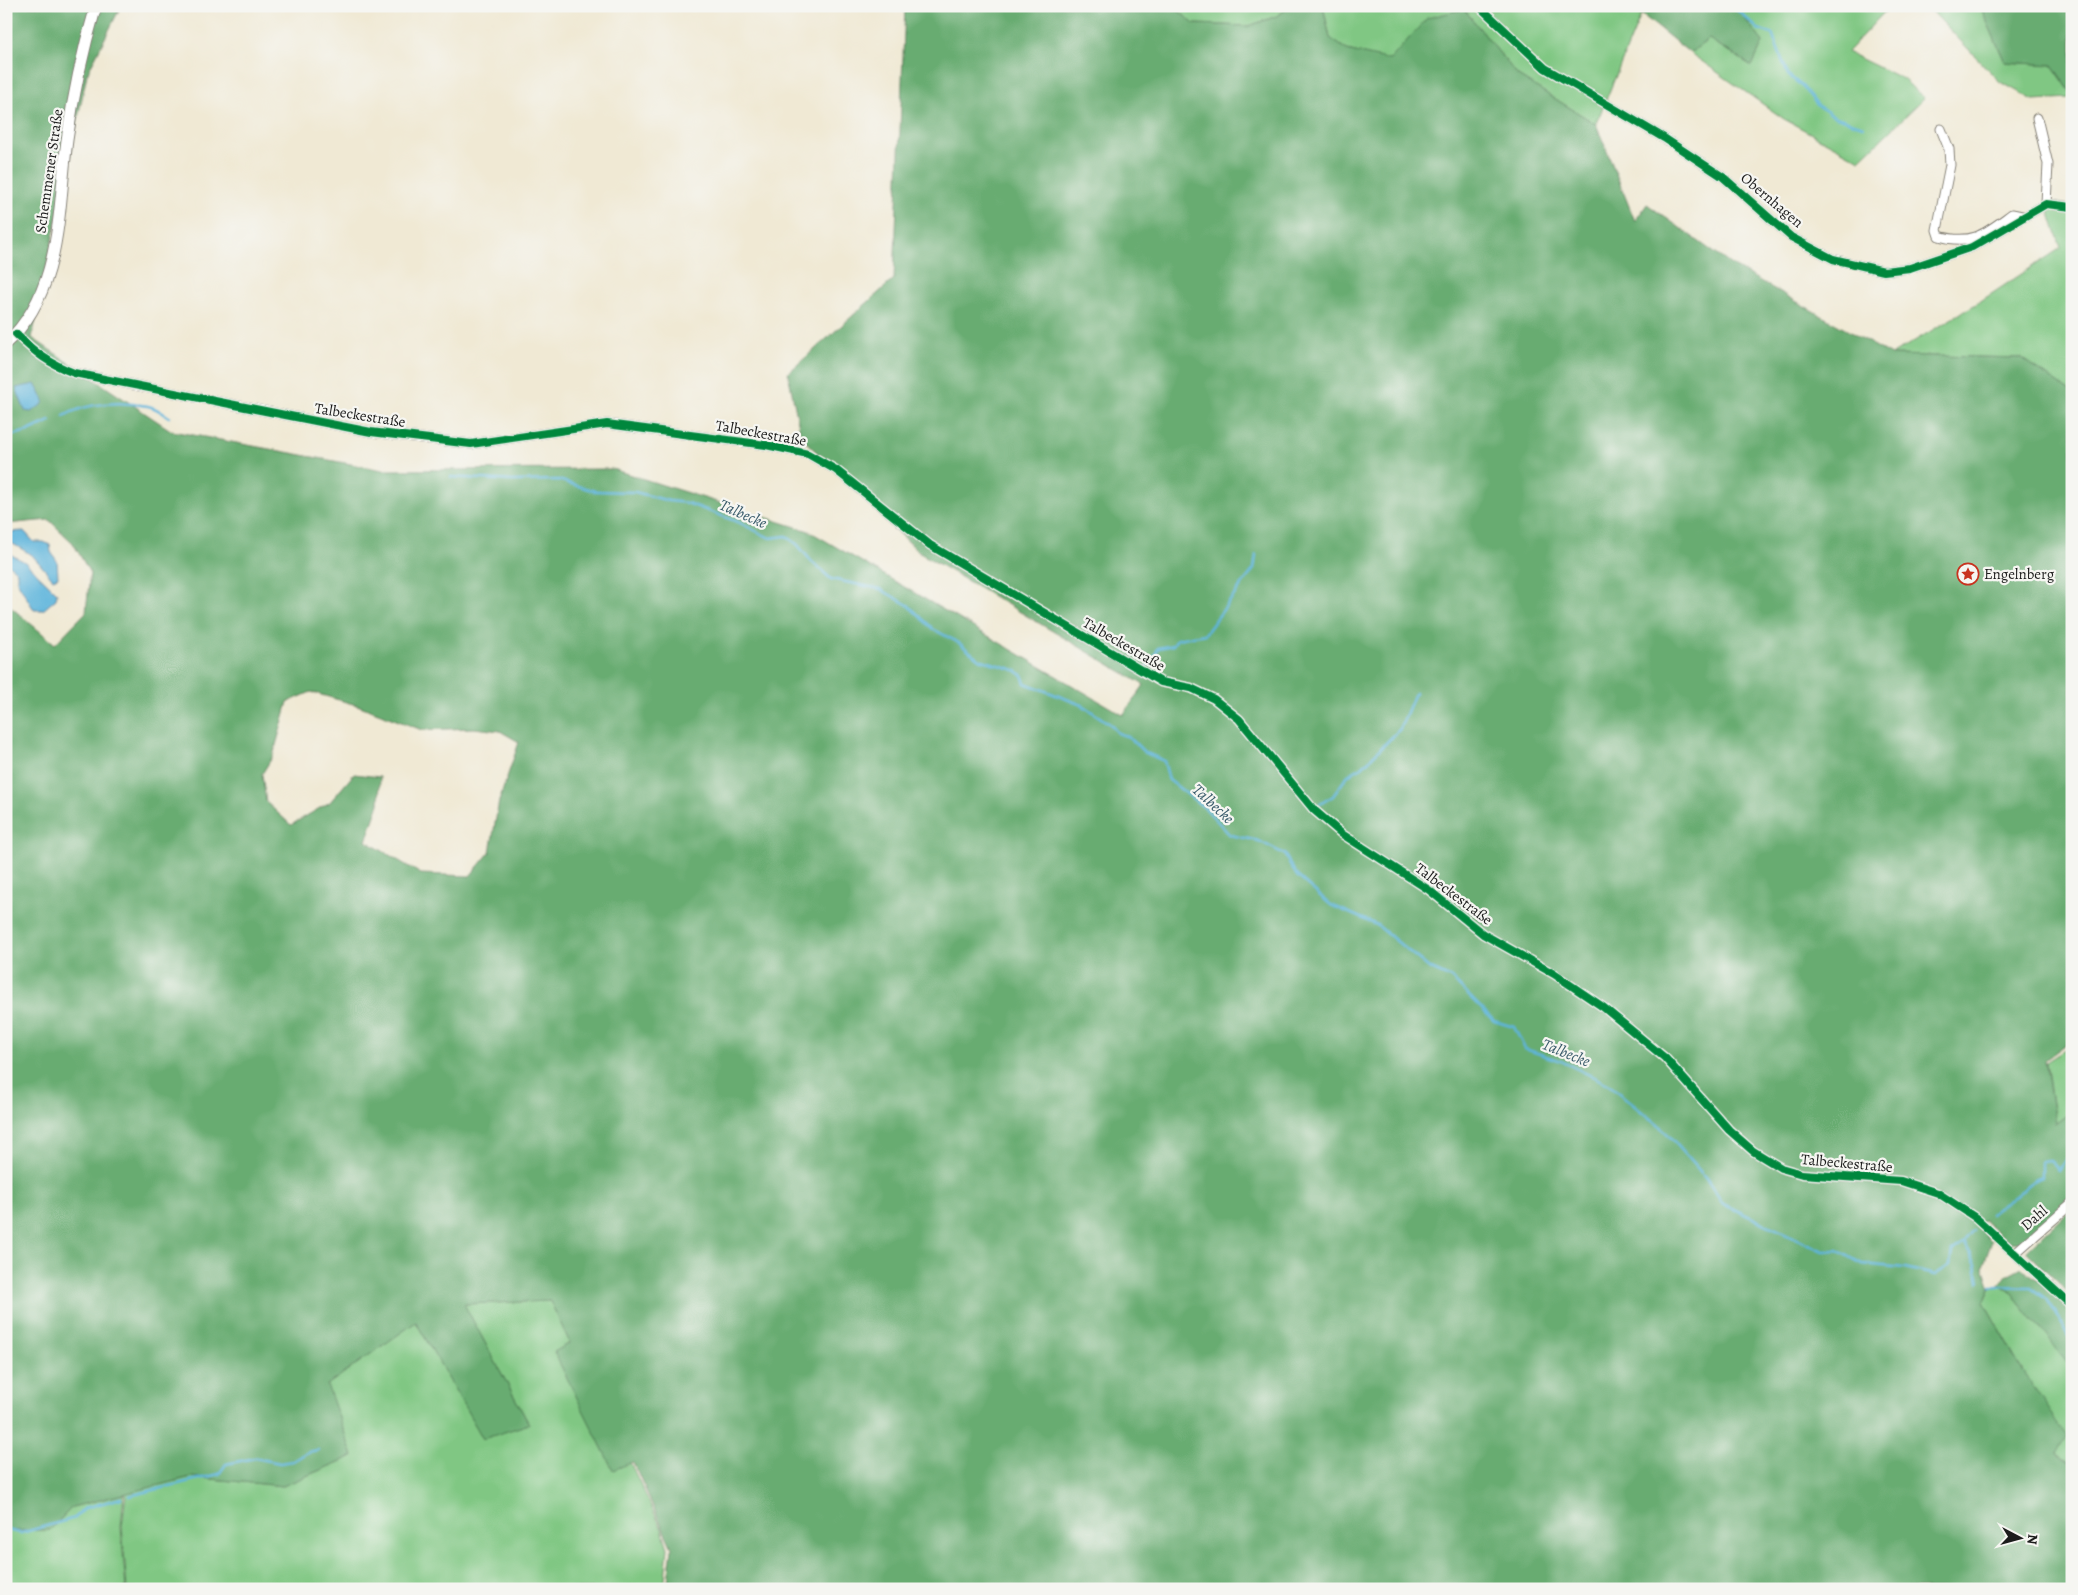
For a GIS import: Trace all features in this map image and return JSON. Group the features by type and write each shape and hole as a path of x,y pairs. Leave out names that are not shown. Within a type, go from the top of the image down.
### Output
{"main road":[{"name":"Schemmener Straße","path":"6,343 16,334 33,310 51,262 59,218 67,139 81,58 96,6"}],"street":[{"name":"Obernhagen","path":"1479,6 1553,73 1664,138 1722,177 1791,237 1832,258 1884,270 1910,268 1972,246 1991,237 2022,216 2046,204"},
{"path":"2037,118 2048,164 2046,204 2072,207"},
{"name":"Obernhagen","path":"1941,128 1949,149 1950,165 1937,230 1939,236 1961,241 1979,238 2012,214 2022,216"},
{"name":"Talbeckestraße","path":"16,334 34,352 74,373 371,432 471,444 607,424 766,444 808,454 836,470 930,545 1161,682 1191,688 1214,699 1239,719 1314,810 1342,834 1429,890 1483,934 1554,974 1603,1007 1658,1051 1729,1130 1753,1151 1782,1168 1802,1174 1894,1181 1918,1185 1938,1193 1957,1205 2015,1253 2072,1306"},
{"name":"Dahl","path":"2015,1253 2072,1203"}],"green space":[{"path":"6,6 121,6 87,74 32,338 172,431 383,470 612,469 809,531 1123,715 1144,685 920,553 801,437 788,373 894,279 905,6 1173,6 1194,24 1249,26 1277,16 1291,6 1323,6 1330,38 1347,50 1390,60 1427,18 1464,9 1518,76 1596,124 1635,221 1647,204 1730,264 1891,355 2021,358 2072,393 2072,1040 2045,1060 2055,1124 2072,1111 2072,1197 2021,1242 2007,1241 1984,1221 1976,1225 1992,1241 1983,1266 1990,1288 1984,1302 2023,1371 2067,1436 2057,1454 2072,1464 2072,1589 667,1589 672,1548 633,1462 613,1470 554,1352 570,1343 550,1301 464,1304 529,1424 483,1439 416,1322 327,1385 353,1456 283,1486 191,1477 72,1507 50,1530 6,1531 6,603 55,644 86,612 90,573 73,543 49,520 6,524","holes":["311,692 360,706 422,730 474,728 500,731 519,742 499,801 490,852 470,876 421,874 366,841 379,804 380,777 354,774 330,802 291,825 266,802 262,774 273,756 288,702"]},
{"path":"1173,6 1291,6 1277,16 1249,26 1194,24"},
{"path":"1323,6 1631,6 1641,15 1596,124 1518,76 1464,9 1405,45 1390,61 1347,50 1330,38"},
{"path":"1631,6 1735,6 1763,42 1752,66 1709,39 1690,53"},
{"path":"1735,6 1890,6 1847,52 1903,79 1924,98 1860,160 1784,119 1690,53 1709,39 1752,66 1763,42"},
{"path":"1927,6 1980,6 2005,62 2052,65 2072,94 2072,98 2033,100 1999,81"},
{"path":"1980,6 2072,6 2072,94 2052,65 2005,62"},
{"path":"2046,201 2072,206 2072,393 2021,358 1891,355 1976,304 2061,248"},
{"path":"2072,1045 2072,1111 2055,1124 2046,1062"},
{"path":"2072,1208 2072,1296 2026,1251"},
{"path":"2022,1267 2058,1297 2072,1315 2072,1368 2010,1291 2000,1285 2007,1275"},
{"path":"2000,1285 2010,1291 2072,1368 2072,1464 2057,1454 2028,1379 1984,1302 1990,1288"},
{"path":"550,1301 570,1343 555,1352 613,1469 630,1462 662,1529 668,1548 664,1589 127,1589 122,1526 126,1493 191,1477 283,1486 353,1456 326,1385 416,1322 483,1438 529,1424 464,1304"},
{"path":"124,1494 121,1527 126,1589 6,1589 6,1531 50,1530 72,1507"}],"water":[{"path":"35,384 44,400 43,404 31,412 25,411 16,388"},
{"path":"24,531 34,542 44,542 50,545 51,552 57,561 58,577 53,579 32,555 6,540 8,532"},
{"path":"6,552 25,562 57,593 56,599 43,610 34,610 17,581 17,572 6,562"}],"waterway":[{"path":"1733,6 1758,29 1772,34 1788,75 1802,86 1818,106 1836,117 1863,126"},
{"name":"Talbecke","path":"64,416 73,411 94,405 116,403 138,404 151,407 169,417"},
{"name":"Talbecke","path":"6,437 28,431 50,421"},
{"name":"Talbecke","path":"451,477 513,481 558,480 595,491 635,492 669,501 687,503 738,522 770,538 786,536 797,544 812,562 831,579 880,589 908,605 933,629 959,643 979,659 1015,670 1022,675 1025,683 1082,705 1110,724 1118,733 1129,737 1144,752 1164,761 1169,780 1206,809 1230,835 1259,841 1284,854 1297,876 1331,905 1377,925 1429,968 1451,978 1494,1021 1514,1027 1525,1049 1561,1061 1608,1084 1664,1130 1706,1178 1723,1204 1823,1251 1838,1250 1862,1264 1905,1268 1935,1275 1950,1265 1952,1251 1964,1242 1976,1264 1979,1282"},
{"path":"1146,667 1153,660 1158,648 1173,645 1177,639 1205,634 1254,569 1256,555"},
{"path":"1320,804 1333,796 1348,775 1362,767 1400,729 1415,693"},
{"path":"1990,1214 2016,1196 2029,1184 2042,1177 2042,1162 2050,1161 2059,1170 2068,1158 2072,1157"},
{"path":"1964,1242 1973,1231"},
{"name":"Talbecke","path":"1991,1286 2031,1287 2047,1299 2072,1339"},
{"path":"129,1496 219,1474 226,1464 255,1458 280,1463 293,1461 308,1452 318,1450"},
{"path":"6,1530 21,1533 75,1518 85,1508 121,1498"}],"cycle path":[{"path":"1479,6 1545,68 1664,138 1723,177 1791,237 1833,259 1884,271 1910,268 1972,247 2046,204 2072,207"},
{"path":"16,334 43,357 57,366 74,373 371,432 471,444 607,424 766,445 808,454 836,470 930,545 1161,682 1191,688 1214,699 1239,719 1314,810 1342,834 1429,890 1483,934 1554,974 1603,1007 1665,1058 1729,1130 1753,1151 1781,1168 1802,1174 1901,1181 1938,1193 1976,1218 2072,1306"}],"place":[{"name":"Engelnberg","path":"1968,574"}]}
